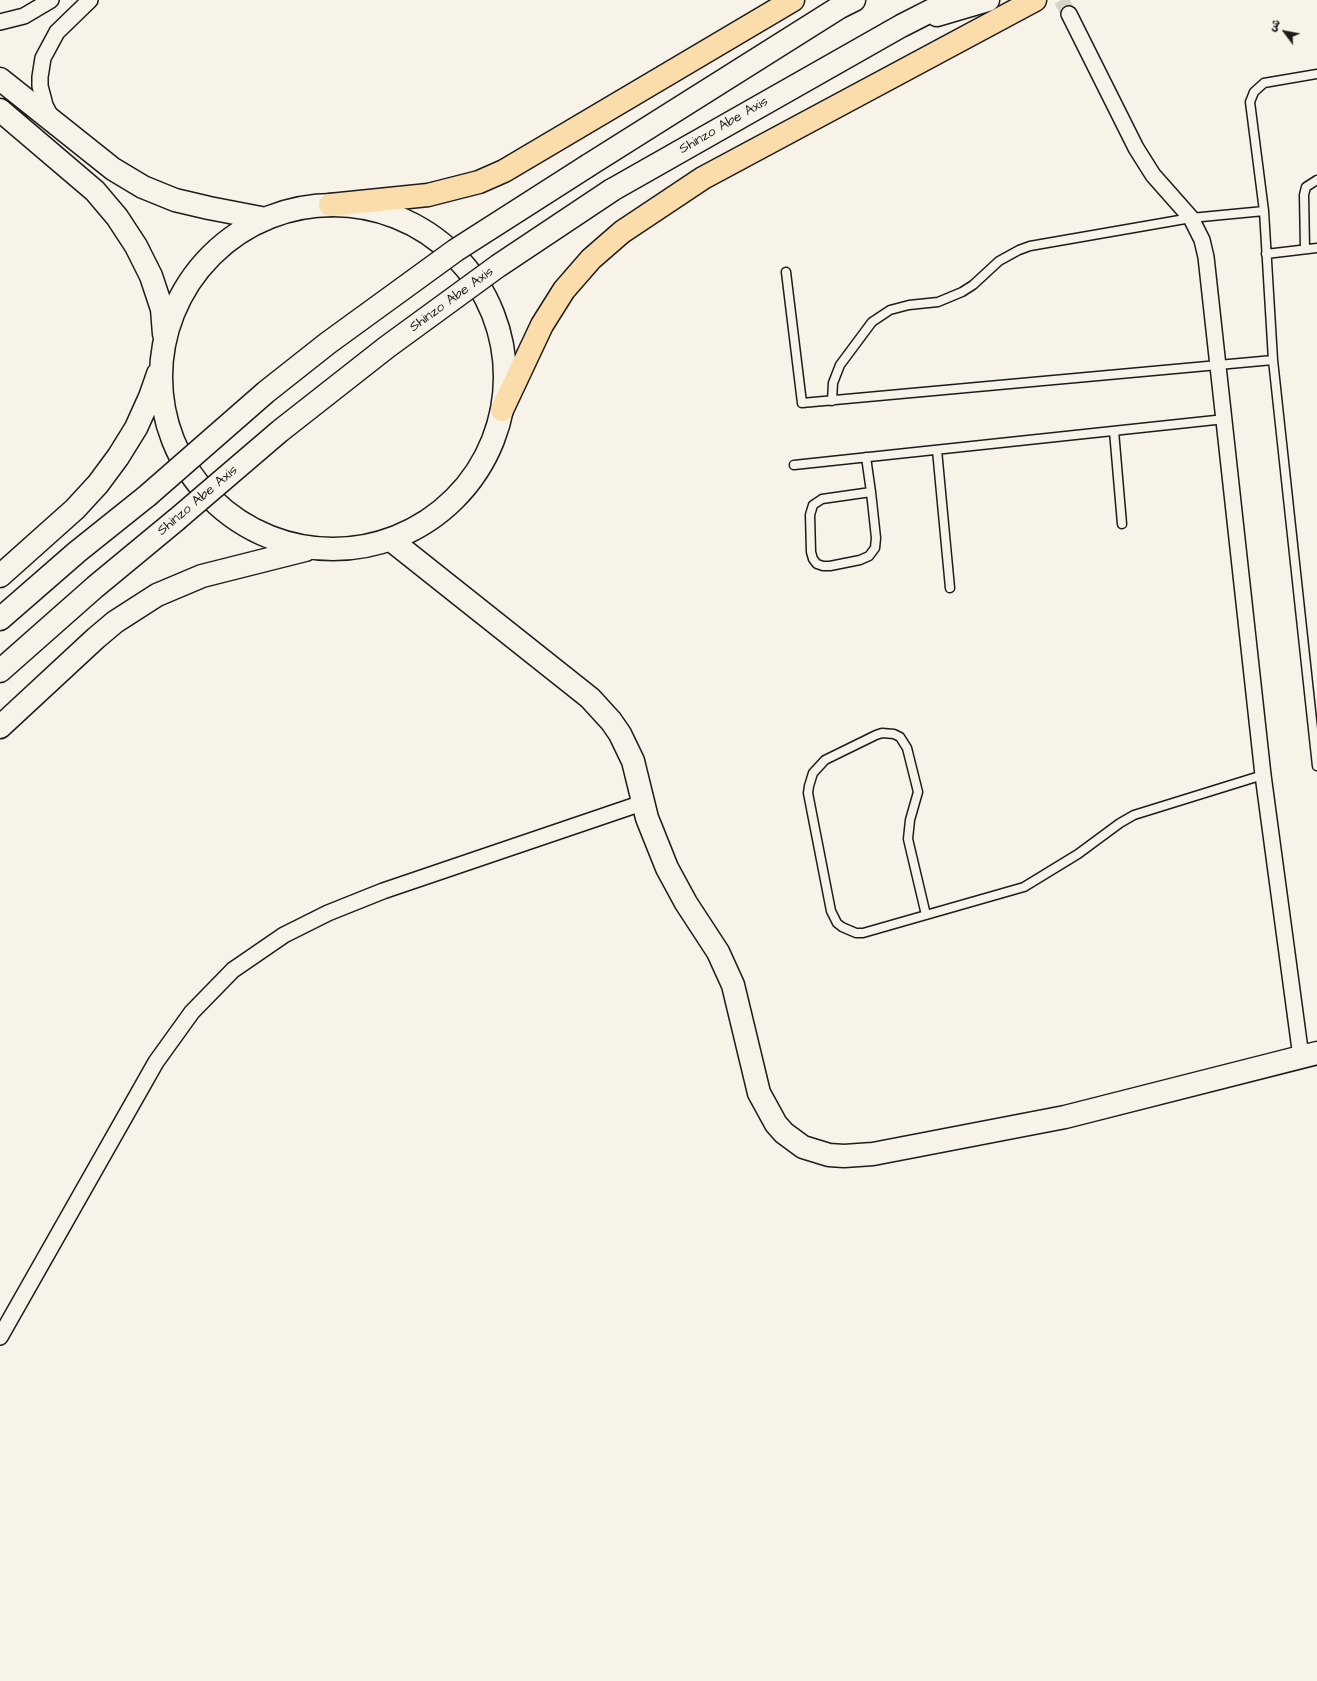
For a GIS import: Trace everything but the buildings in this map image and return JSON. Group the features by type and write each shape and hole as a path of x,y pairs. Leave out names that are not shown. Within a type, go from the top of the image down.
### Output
{"highway":[{"path":"330,205 428,195 479,182 504,171 793,0"},
{"path":"502,410 552,307 576,274 611,240 703,178 1034,0"}],"street":[{"path":"0,22 24,16 51,0"},
{"path":"54,121 42,96 40,77 43,58 57,32 90,0"},
{"name":"Shinzo Abe Axis","path":"0,671 95,587 280,431 388,347 498,266 612,190 901,26 952,0"},
{"path":"901,26 988,0"},
{"path":"0,620 77,552 147,496 242,412 334,338 456,250 588,165 848,2"},
{"path":"391,540 577,688 601,709 611,721 626,744 633,761 642,803 659,850 672,880 718,952 726,968 738,1003 745,1039 759,1093 769,1114 776,1124 788,1137 803,1147 815,1151 844,1156 873,1154 1065,1116 1309,1055 1263,775 1219,364 1206,257 1202,240 1191,218 1152,175 1139,153 1069,14"},
{"path":"0,78 113,169 143,187 182,201 266,219"},
{"path":"0,110 70,168 95,191 117,217 136,246 151,276 162,309 164,344"},
{"path":"330,205 354,206 377,210 420,228 440,241 457,257 472,275 485,295 497,324 505,363 505,387 502,410 491,444 477,471 461,492 432,518 391,540 361,548 336,550 310,548 285,543 265,536 246,527 212,501 198,485 176,449 168,429 161,387 161,366 164,344 170,321 180,299 192,279 207,260 244,230 266,219 308,207 330,205"},
{"path":"0,576 75,509 98,484 136,428 150,397 161,366"},
{"path":"0,727 96,638 125,615 157,596 202,576 310,548"},
{"path":"0,1337 156,1062 192,1012 234,970 267,946 302,925 355,902 642,803"}],"lane":[{"path":"1317,74 1264,83 1258,87 1250,102 1264,211 1273,360 1317,766"},
{"path":"1306,249 1304,195 1306,187 1317,180"},
{"path":"832,401 833,383 840,365 864,329 872,322 890,310 950,298 973,285 1009,254 1030,246 1191,218 1264,211"},
{"path":"1266,254 1317,248"},
{"path":"786,272 802,403 1273,360"},
{"path":"794,465 1225,419"},
{"path":"1114,431 1122,524"},
{"path":"937,450 950,588"},
{"path":"866,458 871,492 876,543 873,552 869,556 860,560 830,566 817,564 813,559 811,552 810,515 813,505 822,499 871,492"},
{"path":"926,915 908,839 910,820 917,798 918,786 904,742 894,734 882,733 825,760 817,767 810,780 808,793 830,905 838,923 849,931 856,933 863,933 926,915 1024,887 1078,854 1120,823 1134,815 1263,775"}],"tunnel":[{"path":"1061,0 1069,14"}]}
